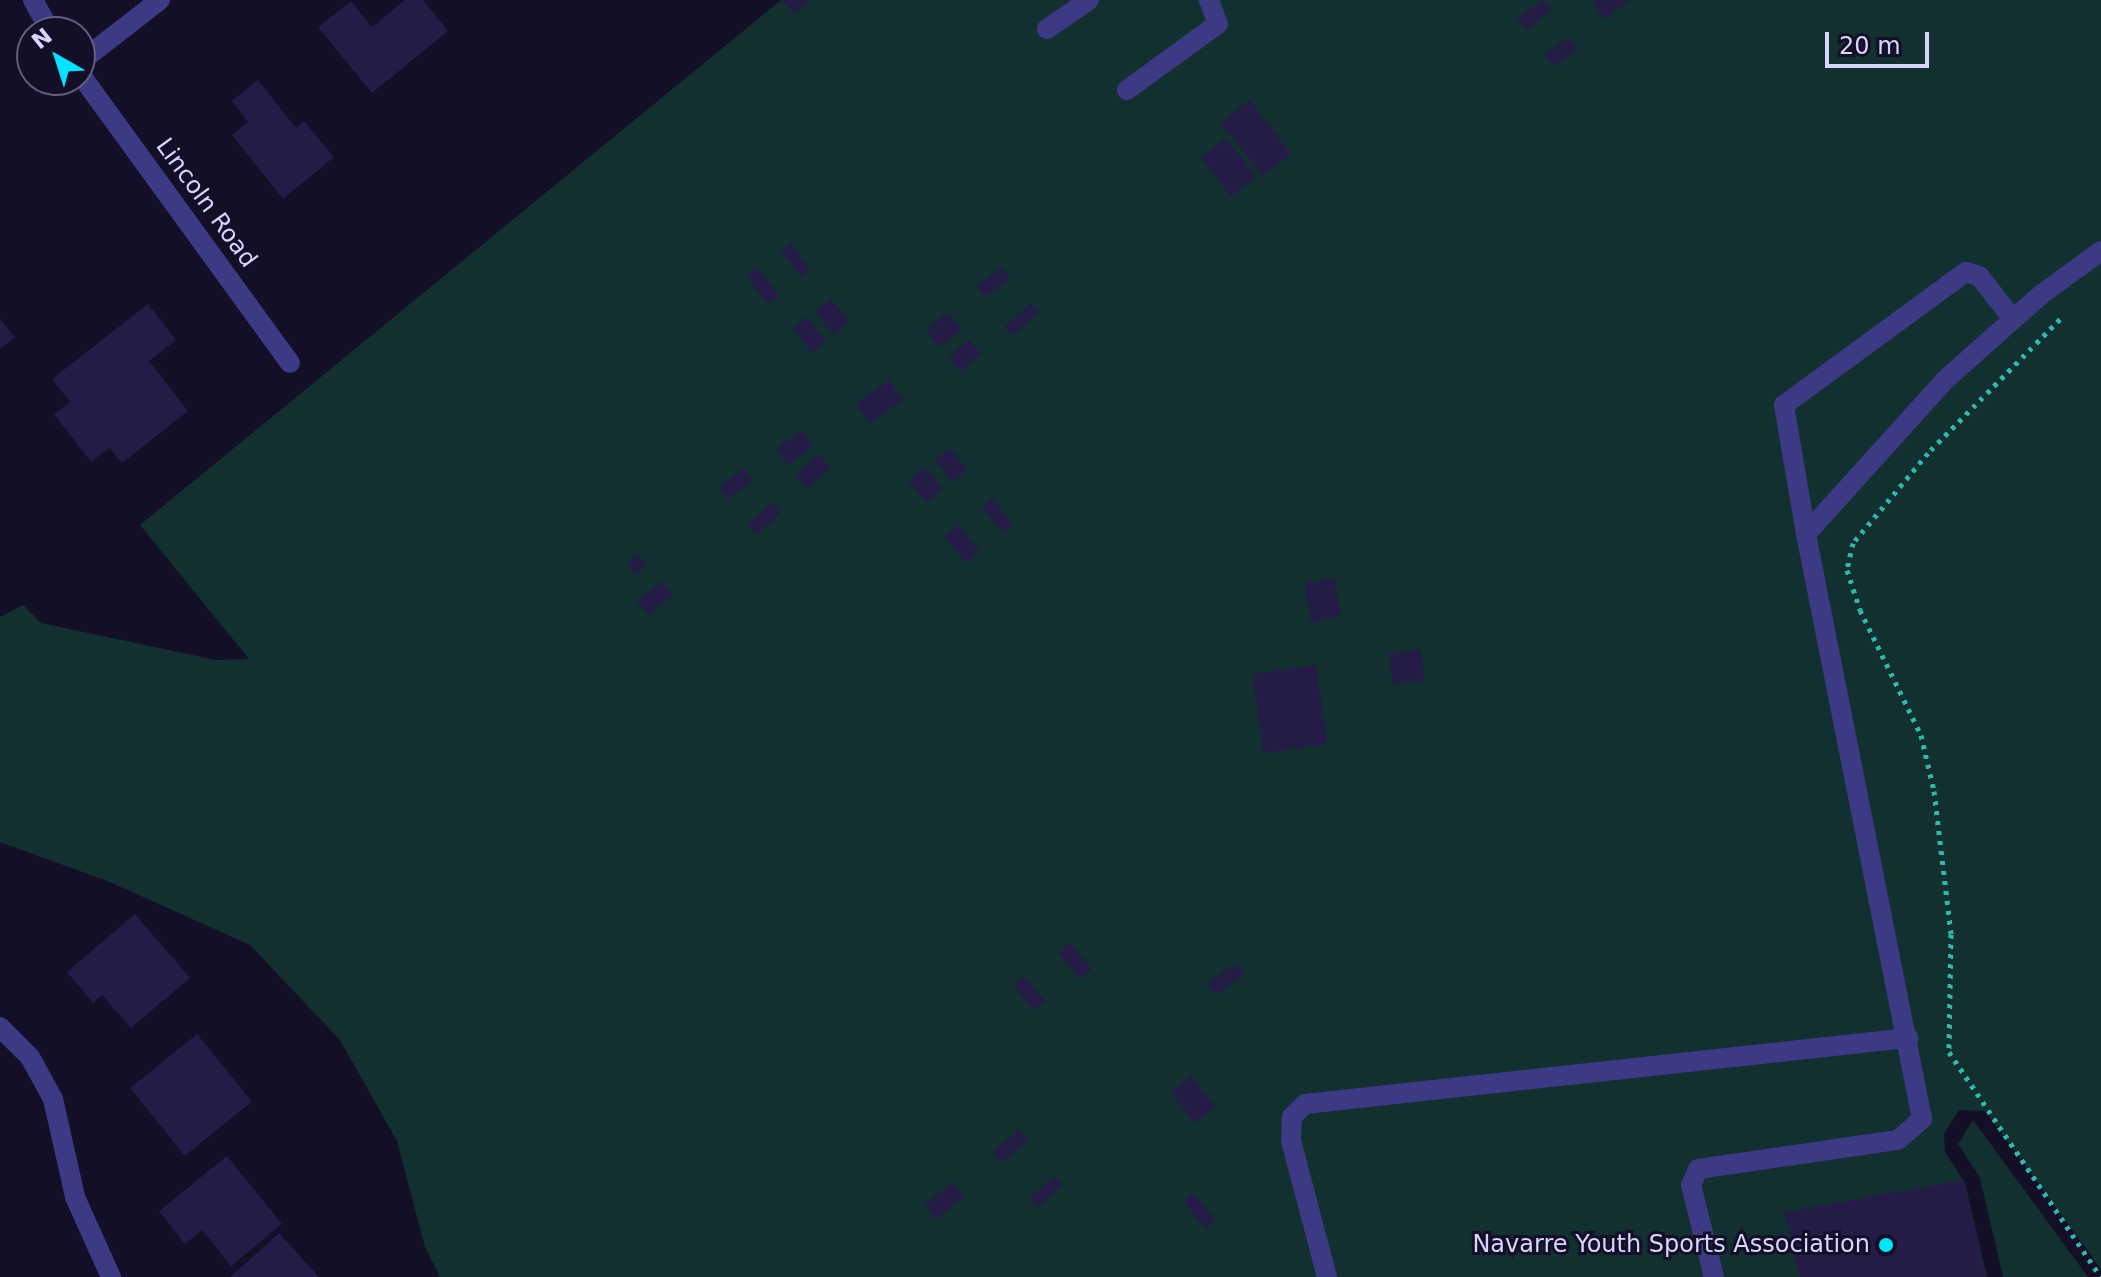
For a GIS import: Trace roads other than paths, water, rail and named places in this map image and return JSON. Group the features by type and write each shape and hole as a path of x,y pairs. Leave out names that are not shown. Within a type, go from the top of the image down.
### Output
{"street":[{"path":"96,50 160,0"},
{"path":"1047,29 1089,0"},
{"path":"1127,90 1218,24 1209,0"},
{"name":"Lincoln Road","path":"96,96 290,363"},
{"path":"1806,534 1945,380 2013,319 2101,251"},
{"path":"1714,1277 1692,1175 1706,1166 1908,1135 1922,1119 1806,534 1784,405 1966,272 1979,276 2013,319"},
{"path":"0,1027 30,1057 53,1099 75,1197 111,1277"},
{"path":"1327,1277 1291,1141 1292,1117 1305,1104 1908,1038"}],"place":[{"name":"Navarre Youth Sports Association","path":"1886,1245"}]}
